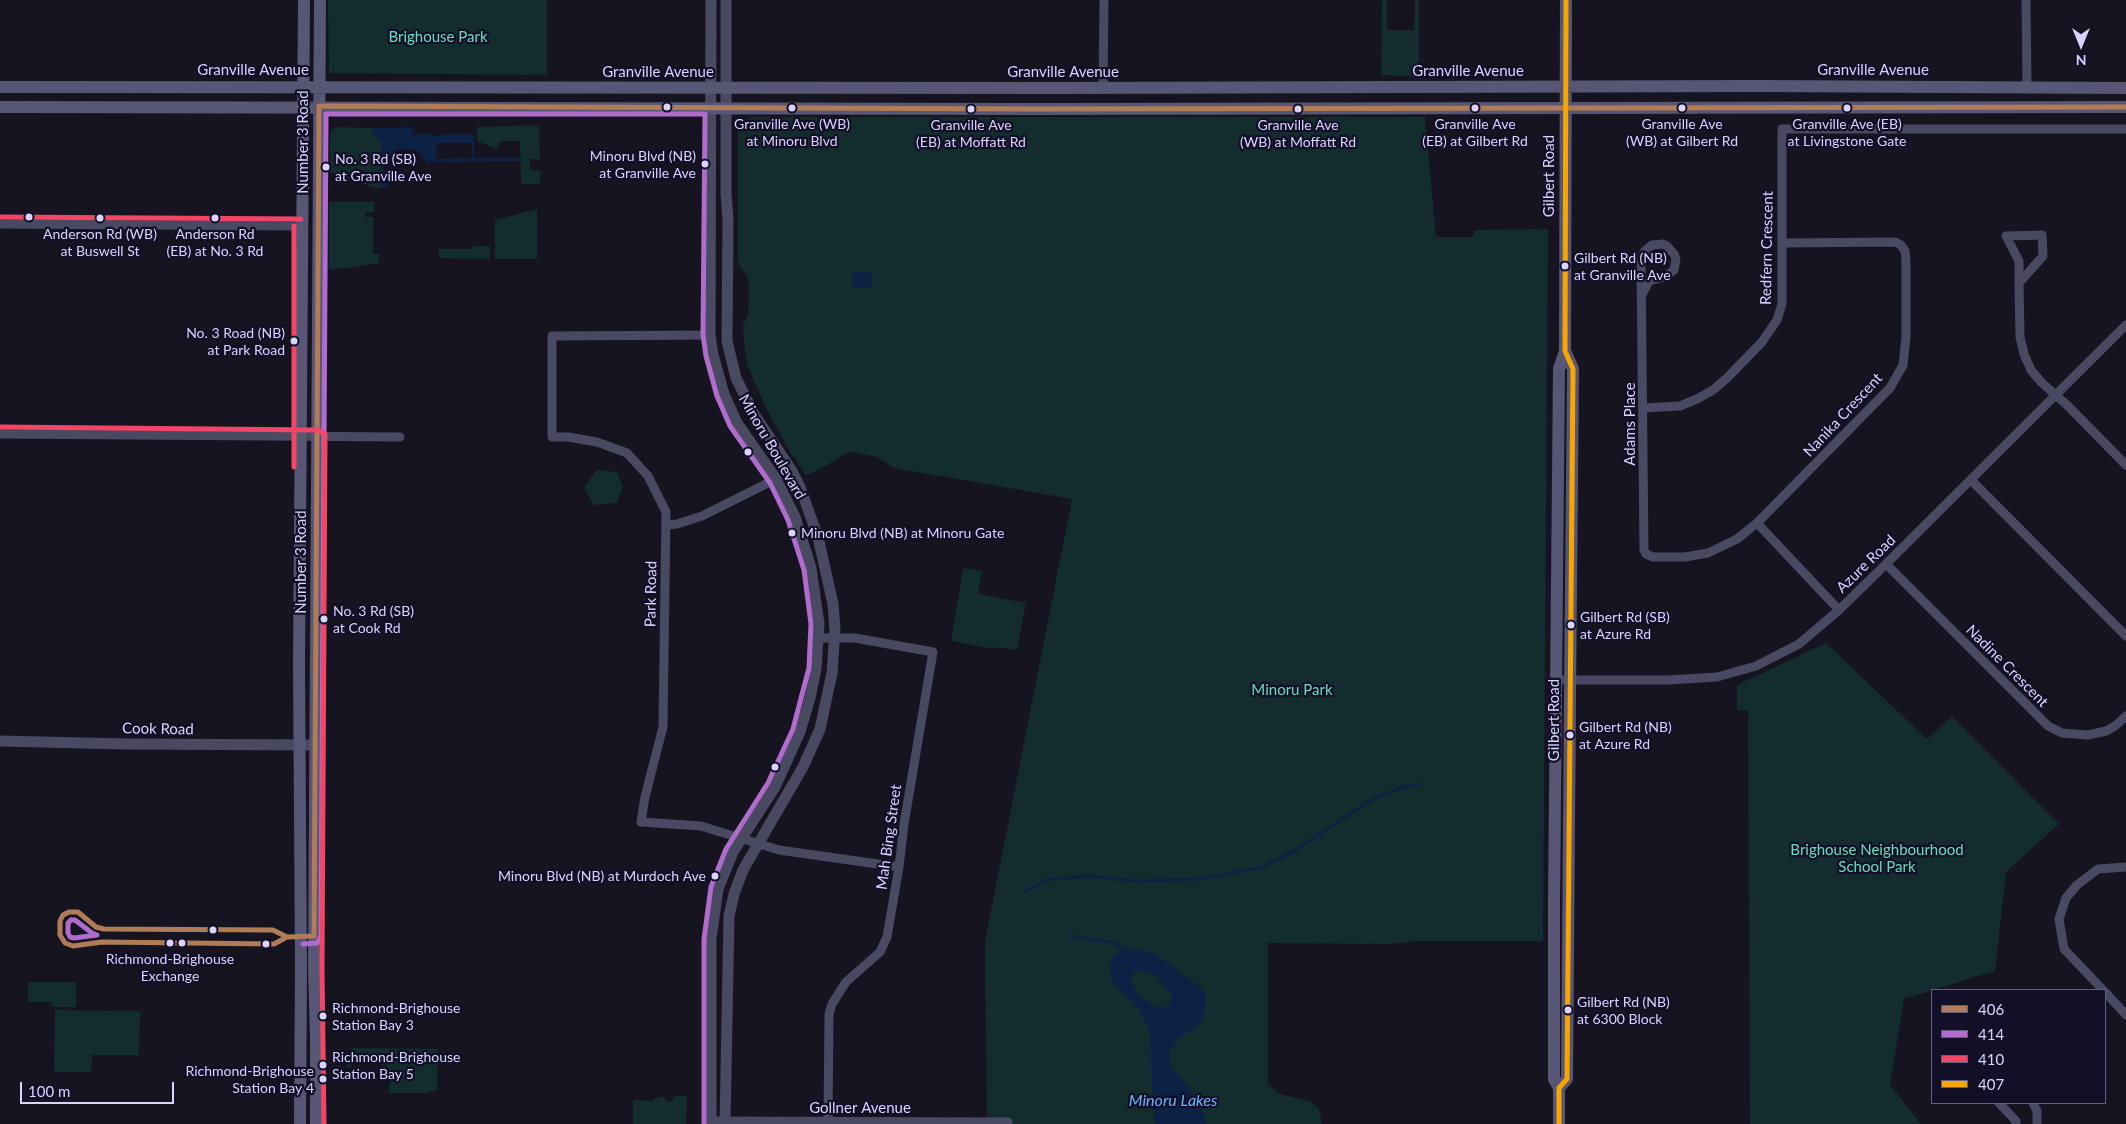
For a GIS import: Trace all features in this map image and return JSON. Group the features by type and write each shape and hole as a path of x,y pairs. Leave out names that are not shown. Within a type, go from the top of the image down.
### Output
{"main road":[{"name":"Number 3 Road","path":"300,1124 299,746 304,0"},
{"name":"Number 3 Road","path":"316,1124 314,973 320,0"},
{"name":"Gilbert Road","path":"1559,1124 1559,1088 1554,1079 1559,368 1565,352 1566,0"},
{"name":"Granville Avenue","path":"0,87 2126,88"},
{"path":"0,107 319,106 1052,109 2126,107"},
{"name":"Gilbert Road","path":"1559,1088 1567,1079 1573,368 1565,352"}],"street":[{"name":"Minoru Boulevard","path":"711,1123 712,928 718,889 728,862 775,787 800,732 812,688 819,638 818,616 811,568 795,518 776,479 737,423 724,394 713,354 710,335 713,107 712,0"},
{"name":"Minoru Boulevard","path":"725,1123 729,916 734,894 743,870 804,767 820,730 832,673 835,638 833,604 818,537 792,471 754,414 736,378 727,341 726,0"},
{"path":"1103,88 1104,0"},
{"path":"2026,0 2027,87"},
{"name":"Redfern Crescent","path":"1644,408 1680,406 1697,399 1727,378 1762,342 1777,320 1782,304 1782,129 2126,130"},
{"path":"0,224 302,226"},
{"path":"2019,284 2043,256 2042,236 2006,236 2019,262 2019,284 2020,337 2024,354 2036,377 2126,465"},
{"name":"Nanika Crescent","path":"1646,554 1653,557 1685,557 1708,553 1737,539 1757,523 1890,388 1903,366 1906,337 1906,261 1905,251 1901,245 1894,242 1782,243"},
{"name":"Adams Place","path":"1643,293 1649,281 1665,277 1674,270 1676,259 1668,246 1657,244 1648,248 1644,252 1641,262 1644,408 1643,546 1646,554"},
{"name":"Azure Road","path":"1557,680 1668,680 1717,677 1756,666 1799,644 1839,610 2126,325"},
{"name":"Park Road","path":"710,335 552,336 552,437 597,442 627,453 648,476 666,512 663,727 645,797 641,822 701,826 742,838"},
{"path":"0,434 301,438 400,437"},
{"path":"667,525 677,524 702,516 776,479"},
{"path":"1971,480 2126,636"},
{"path":"1757,523 1839,610"},
{"name":"Nadine Crescent","path":"1886,564 2048,726 2062,733 2088,736 2106,731 2126,716"},
{"name":"Mah Bing Street","path":"819,638 855,638 933,652 887,937 880,952 846,982 832,1004 829,1014 828,1122"},
{"name":"Cook Road","path":"0,741 316,745"},
{"path":"742,838 779,850 899,868"},
{"path":"2102,989 2064,949 2059,919 2066,898 2077,885 2098,869 2126,867"},
{"path":"2106,993 2126,1015"},
{"path":"2000,1104 2016,1121 2016,1124"},
{"path":"2034,1104 2037,1110 2037,1124"},
{"name":"Gollner Avenue","path":"711,1123 1008,1122"}],"green space":[{"name":"Brighouse Park","path":"328,0 547,0 547,75 329,73"},
{"path":"1382,0 1387,0 1387,30 1414,30 1415,0 1419,0 1419,76 1381,75"},
{"name":"Minoru Park","path":"750,117 1425,117 1436,237 1473,237 1474,230 1548,229 1543,941 1416,941 1392,944 1268,943 1268,1084 1280,1094 1312,1102 1319,1109 1322,1124 987,1124 985,941 1072,499 894,468 877,457 849,452 806,475 790,452 767,410 748,367 745,351 743,325 748,315 749,285 747,276 738,263 738,132 739,125"},
{"path":"539,125 540,159 530,159 530,170 540,171 540,184 521,184 520,141 499,141 499,150 477,141 477,127"},
{"path":"335,127 371,128 375,138 381,139 381,188 330,172 330,133"},
{"path":"329,202 374,202 374,212 365,212 365,217 373,217 373,254 379,254 379,263 329,269"},
{"path":"537,209 537,259 495,259 495,220"},
{"path":"473,246 490,246 490,259 439,258 439,249 472,249"},
{"path":"596,470 617,472 623,487 617,503 594,505 584,488"},
{"path":"963,568 982,571 978,594 1026,603 1017,650 996,647 995,649 951,641"},
{"name":"Brighouse Neighbourhood School Park","path":"1826,643 1927,739 1952,716 2059,824 2006,872 1995,971 1931,989 1931,991 1904,999 1890,1085 1921,1124 1750,1124 1748,710 1737,710 1737,685"},
{"path":"28,982 76,982 76,1007 52,1007 52,1002 28,1002"},
{"path":"55,1010 140,1011 139,1055 92,1055 91,1072 54,1072"},
{"path":"351,1048 438,1049 437,1091 429,1091 428,1093 388,1093 390,1084 388,1072 386,1066 378,1064 378,1059 353,1059 354,1064 351,1064 351,1068 346,1067 352,1057"},
{"path":"662,1096 669,1103 676,1096 687,1096 686,1124 633,1124 633,1100 653,1101"}],"water":[{"path":"414,127 412,134 433,134 434,136 440,136 441,134 474,134 474,158 520,158 520,161 430,162 428,166 423,156 418,152 410,149 399,149 388,158 384,166 385,180 390,188 381,188 381,139 375,138 371,128","holes":["436,143 472,143 472,158 436,159"]},
{"path":"852,272 872,272 872,287 852,287"},
{"name":"Minoru Lakes","path":"1140,949 1154,954 1202,988 1205,993 1203,1018 1197,1026 1177,1039 1171,1048 1169,1059 1171,1067 1187,1085 1199,1104 1206,1124 1155,1124 1152,1097 1151,1037 1141,1012 1113,983 1110,973 1112,959 1121,950","holes":["1144,971 1156,976 1172,996 1169,1005 1163,1008 1150,1004 1138,994 1131,981 1134,972"]}],"waterway":[{"path":"1024,892 1046,880 1088,876 1136,881 1200,879 1259,868 1291,853 1368,802 1399,788 1419,784"},
{"path":"1070,936 1110,942 1127,949"}],"transit line":[{"name":"407","path":"1559,1124 1559,1088 1567,1079 1573,369 1565,351 1566,0"},
{"name":"406","path":"287,937 314,936 319,106 1035,109 2126,107"},
{"name":"414","path":"303,944 317,943 321,936 326,114 705,114 703,335 706,356 717,396 730,426 770,483 788,520 804,570 811,624 809,668 793,729 768,783 726,849 711,887 704,939 704,1124"},
{"name":"410","path":"0,217 301,219"},
{"name":"410","path":"294,226 294,467"},
{"name":"410","path":"0,427 318,430 325,434 322,967 324,1124"},
{"name":"406","path":"69,912 78,912 96,927 104,929 273,930 287,937 274,944 102,942 73,946 65,943 60,935 60,921 63,915 69,912"},
{"name":"414","path":"71,920 75,920 97,935 70,937 68,923 71,920"}],"place":[{"name":"Granville Ave (WB) at Minoru Blvd","path":"792,108"},
{"name":"Granville Ave (EB) at Gilbert Rd","path":"1475,108"},
{"name":"Granville Ave (WB) at Gilbert Rd","path":"1682,108"},
{"name":"Granville Ave (EB) at Livingstone Gate","path":"1847,108"},
{"name":"Granville Ave (EB) at Moffatt Rd","path":"971,109"},
{"name":"Granville Ave (WB) at Moffatt Rd","path":"1298,109"},
{"name":"Minoru Blvd (NB) at Granville Ave","path":"705,164"},
{"name":"No. 3 Rd (SB) at Granville Ave","path":"326,167"},
{"name":"Anderson Rd (WB) at Buswell St","path":"100,218"},
{"name":"Anderson Rd (EB) at No. 3 Rd","path":"215,218"},
{"name":"Gilbert Rd (NB) at Granville Ave","path":"1565,266"},
{"name":"No. 3 Road (NB) at Park Road","path":"294,341"},
{"name":"Minoru Blvd (NB) at Minoru Gate","path":"792,533"},
{"name":"No. 3 Rd (SB) at Cook Rd","path":"324,619"},
{"name":"Gilbert Rd (SB) at Azure Rd","path":"1571,625"},
{"name":"Gilbert Rd (NB) at Azure Rd","path":"1570,735"},
{"name":"Minoru Blvd (NB) at Murdoch Ave","path":"715,876"},
{"name":"Richmond-Brighouse Exchange","path":"170,943"},
{"name":"Gilbert Rd (NB) at 6300 Block","path":"1568,1010"},
{"name":"Richmond-Brighouse Station Bay 3","path":"323,1016"},
{"name":"Richmond-Brighouse Station Bay 5","path":"323,1065"},
{"name":"Richmond-Brighouse Station Bay 4","path":"323,1079"}]}
